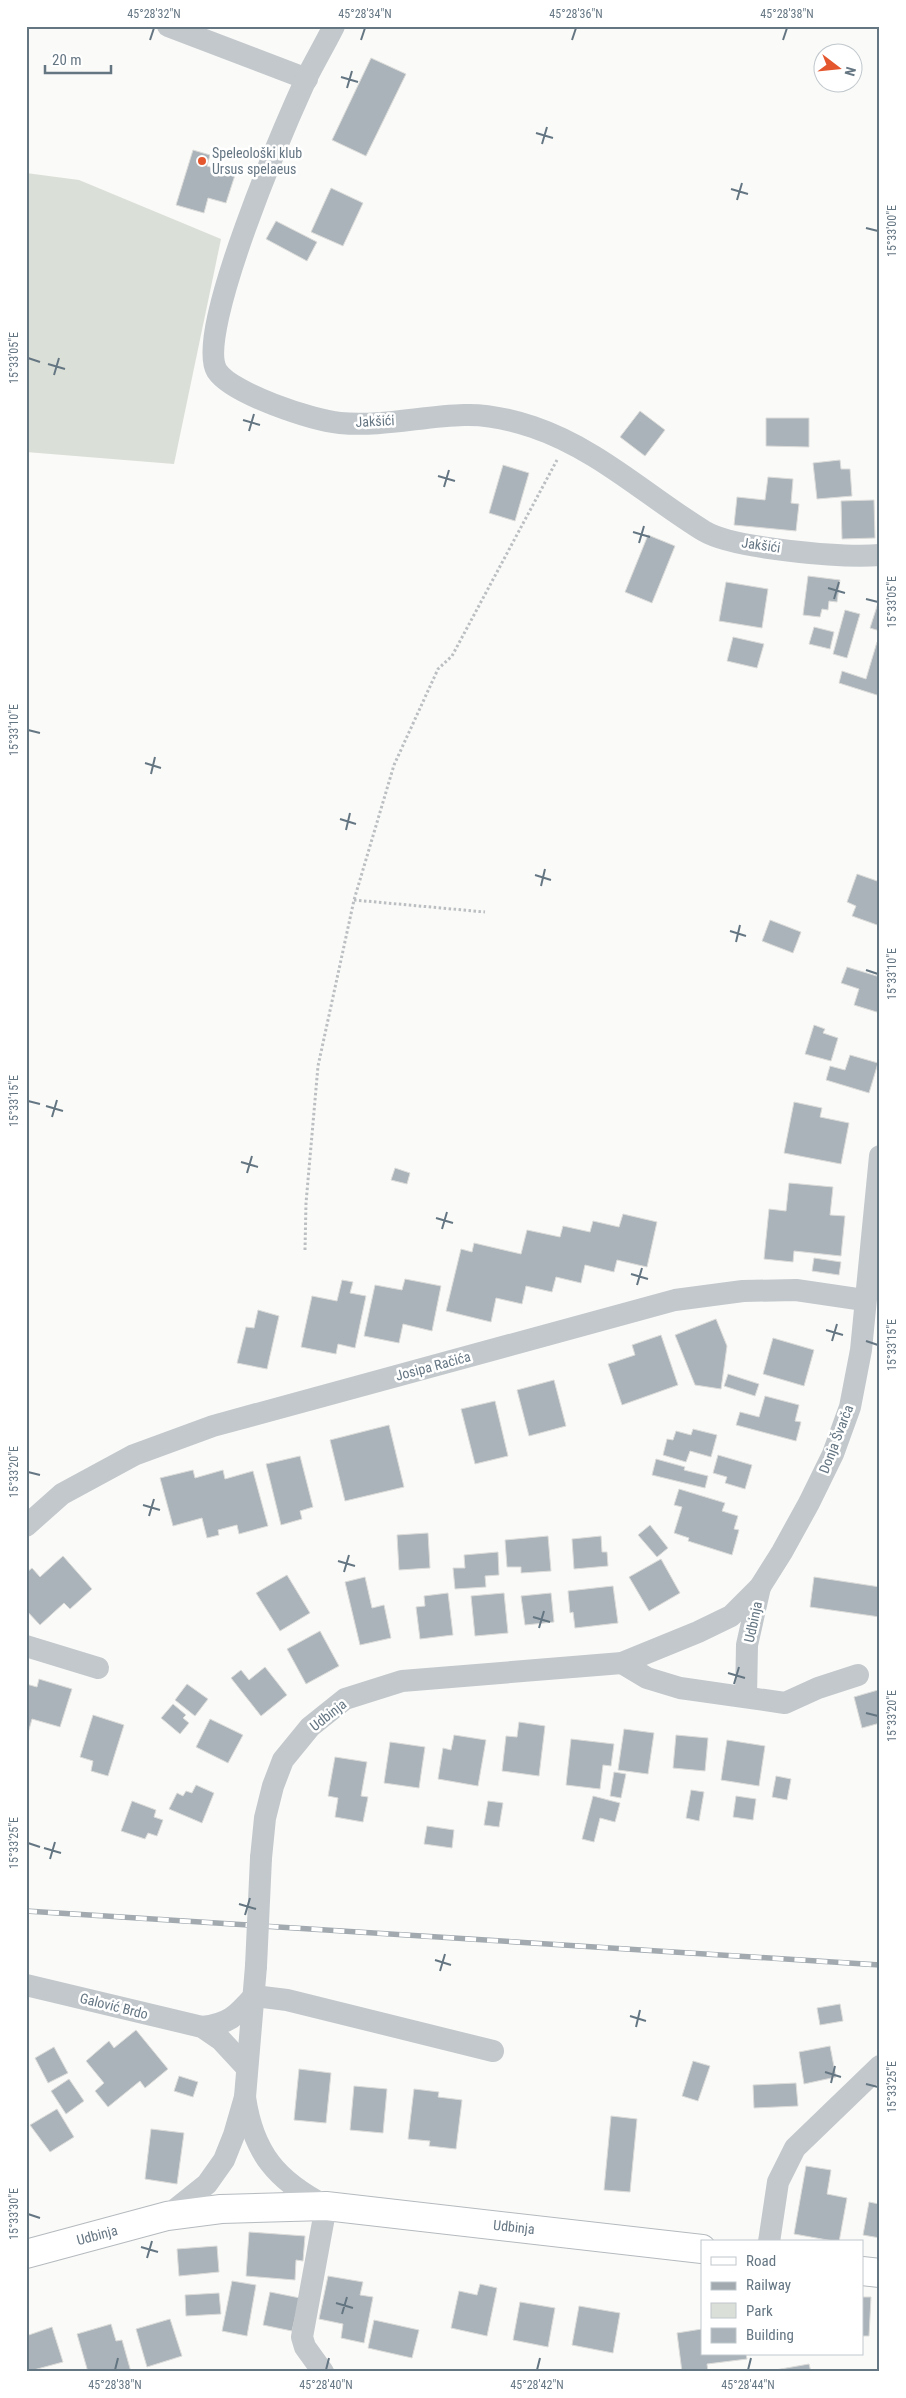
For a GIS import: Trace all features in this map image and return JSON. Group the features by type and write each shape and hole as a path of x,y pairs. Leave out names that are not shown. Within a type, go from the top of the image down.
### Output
{"main road":[{"name":"Udbinja","path":"26,2254 167,2216 221,2209 326,2206 701,2249"},
{"path":"864,2271 880,2273"}],"street":[{"path":"168,26 306,79"},
{"name":"Jakšići","path":"334,26 306,79 236,251 219,310 213,356 216,370 229,383 276,405 308,416 349,423 375,423 466,414 490,416 534,427 610,465 706,532 745,544 859,557 880,555"},
{"name":"Donja Švarča","path":"760,1586 782,1552 809,1503 833,1454 850,1407 861,1350 864,1300 880,1156"},
{"name":"Josipa Račića","path":"26,1526 62,1494 134,1455 213,1426 656,1305 675,1300 743,1291 796,1290 864,1300"},
{"name":"Udbinja","path":"326,2206 302,2194 285,2181 269,2163 257,2143 249,2123 245,2097 254,1996 265,1818 273,1786 283,1760 310,1727 345,1699 402,1681 622,1663 698,1632 731,1616 760,1586"},
{"name":"Udbinja","path":"746,1697 747,1645 760,1586"},
{"path":"26,1646 98,1668"},
{"path":"622,1663 647,1678 680,1688 785,1703 818,1688 858,1675"},
{"name":"Galović Brdo","path":"26,1985 202,2028 221,2040 247,2068"},
{"path":"254,1996 287,2000 493,2051"},
{"name":"Galović Brdo","path":"202,2028 221,2025 235,2017 254,1996"},
{"path":"770,2240 778,2182 796,2148 880,2066"},
{"name":"Udbinja","path":"167,2216 207,2184 224,2160 245,2097"},
{"path":"323,2372 305,2347 302,2337 326,2206"}],"path":[{"path":"305,1250 306,1203 318,1066 354,900 394,765 438,669 452,656 567,442"},
{"path":"354,900 485,912"}],"green space":[{"path":"26,173 79,180 221,239 174,464 26,452"}],"building":[{"path":"371,58 406,74 366,156 332,140"},
{"path":"193,150 210,155 207,166 235,175 226,203 208,198 204,213 176,205"},
{"path":"331,188 363,203 343,246 311,232"},
{"path":"276,221 317,242 307,261 266,239"},
{"path":"640,411 665,430 645,456 620,437"},
{"path":"766,418 809,418 809,447 766,446"},
{"path":"840,460 841,469 850,469 852,496 817,499 813,463"},
{"path":"503,465 529,473 515,521 489,513"},
{"path":"768,477 793,479 791,503 799,504 796,531 734,525 737,497 765,500"},
{"path":"874,500 875,538 842,539 841,501"},
{"path":"648,535 675,546 652,603 625,592"},
{"path":"808,576 840,580 837,602 829,601 828,610 822,609 820,617 803,615"},
{"path":"726,582 768,589 762,628 719,621"},
{"path":"880,597 880,631 870,628"},
{"path":"845,610 860,614 847,658 833,654"},
{"path":"814,627 834,632 830,649 809,644"},
{"path":"733,637 764,644 757,668 727,661"},
{"path":"877,642 880,642 880,696 839,683 842,671 866,679"},
{"path":"857,874 880,882 880,926 852,916 856,906 847,902"},
{"path":"770,920 801,932 793,953 762,941"},
{"path":"847,967 880,977 880,1013 854,1005 859,989 841,983"},
{"path":"814,1025 825,1029 823,1033 838,1038 831,1061 805,1054"},
{"path":"850,1055 878,1063 869,1093 826,1080 830,1066 845,1070"},
{"path":"794,1102 822,1108 820,1117 849,1123 841,1164 784,1153"},
{"path":"395,1168 410,1173 407,1184 391,1180"},
{"path":"789,1183 833,1187 830,1215 845,1216 841,1256 794,1251 793,1262 764,1259 769,1209 786,1211"},
{"path":"623,1214 657,1222 647,1267 617,1260 614,1272 585,1265 581,1283 556,1277 552,1292 526,1286 522,1304 496,1298 491,1322 446,1311 461,1249 472,1252 474,1243 521,1254 527,1230 560,1237 563,1226 590,1232 593,1221 619,1227"},
{"path":"814,1258 841,1262 839,1275 812,1271"},
{"path":"405,1279 441,1286 432,1331 403,1324 399,1343 364,1336 375,1285 402,1290"},
{"path":"342,1280 353,1282 350,1293 366,1296 355,1348 338,1344 336,1354 301,1347 312,1296 337,1301"},
{"path":"258,1310 279,1316 267,1369 237,1363 246,1327 254,1328"},
{"path":"716,1319 727,1346 721,1389 695,1385 675,1335"},
{"path":"661,1335 678,1385 622,1405 608,1364 635,1355 632,1345"},
{"path":"773,1338 814,1350 804,1386 763,1374"},
{"path":"728,1374 759,1384 755,1396 724,1386"},
{"path":"554,1380 566,1426 529,1436 517,1390"},
{"path":"765,1396 799,1405 795,1421 801,1422 796,1441 736,1425 740,1412 759,1417"},
{"path":"495,1401 508,1456 475,1464 461,1409"},
{"path":"389,1425 404,1487 345,1501 330,1440"},
{"path":"693,1429 717,1435 711,1457 690,1451 686,1462 663,1455 667,1439 673,1440 676,1431 691,1435"},
{"path":"718,1455 752,1465 745,1489 725,1483 727,1477 713,1473"},
{"path":"300,1456 313,1507 300,1511 302,1519 281,1525 266,1464"},
{"path":"656,1459 685,1467 684,1470 708,1476 705,1488 652,1475"},
{"path":"193,1470 195,1478 223,1470 225,1479 253,1471 268,1526 239,1534 237,1525 218,1530 219,1535 207,1538 202,1518 173,1526 160,1478"},
{"path":"679,1489 725,1503 722,1511 738,1516 734,1529 739,1530 732,1555 688,1541 689,1538 674,1533 682,1507 674,1505"},
{"path":"650,1525 668,1548 657,1557 638,1535"},
{"path":"428,1533 430,1568 399,1570 397,1535"},
{"path":"548,1536 551,1571 521,1573 521,1567 507,1567 505,1540"},
{"path":"601,1536 602,1552 607,1552 608,1566 574,1569 572,1539"},
{"path":"498,1552 499,1575 485,1576 486,1587 455,1589 453,1568 465,1568 464,1555"},
{"path":"63,1556 92,1589 70,1609 64,1603 40,1625 26,1610 26,1573 32,1568 40,1577"},
{"path":"661,1559 680,1593 649,1611 629,1577"},
{"path":"287,1575 310,1613 280,1631 256,1593"},
{"path":"365,1577 372,1608 384,1605 391,1638 360,1645 345,1582"},
{"path":"814,1577 880,1587 880,1617 810,1607"},
{"path":"613,1586 618,1623 575,1628 573,1612 570,1613 568,1591"},
{"path":"448,1593 453,1635 420,1639 416,1607 425,1606 424,1596"},
{"path":"504,1593 508,1633 475,1636 471,1596"},
{"path":"551,1593 554,1622 525,1625 521,1596"},
{"path":"320,1631 339,1666 306,1684 287,1649"},
{"path":"265,1667 287,1695 261,1716 231,1678 241,1670 249,1680"},
{"path":"39,1679 72,1689 60,1727 32,1719 28,1733 26,1684 37,1687"},
{"path":"187,1684 208,1699 195,1716 175,1700"},
{"path":"878,1690 880,1723 862,1728 854,1697"},
{"path":"173,1704 186,1715 183,1718 189,1723 180,1734 161,1718"},
{"path":"93,1715 124,1725 108,1776 91,1771 93,1761 80,1757"},
{"path":"210,1719 243,1735 228,1763 196,1747"},
{"path":"519,1722 545,1726 539,1776 502,1771 506,1736 517,1737"},
{"path":"624,1729 654,1733 648,1774 618,1770"},
{"path":"454,1735 486,1740 478,1786 438,1779 443,1748 451,1750"},
{"path":"676,1735 708,1738 705,1771 673,1768"},
{"path":"571,1739 614,1744 611,1766 603,1765 600,1789 566,1785"},
{"path":"727,1740 765,1746 759,1786 721,1780"},
{"path":"390,1742 425,1747 419,1788 384,1783"},
{"path":"335,1757 367,1762 361,1796 368,1797 363,1822 335,1817 338,1798 328,1796"},
{"path":"614,1772 626,1774 621,1798 610,1796"},
{"path":"776,1776 791,1779 787,1800 772,1797"},
{"path":"196,1785 214,1793 202,1823 169,1809 177,1793 183,1796 186,1791 192,1793"},
{"path":"691,1790 704,1792 699,1821 686,1818"},
{"path":"593,1796 620,1803 615,1822 600,1818 594,1842 582,1839"},
{"path":"736,1796 756,1799 753,1820 733,1817"},
{"path":"132,1801 156,1810 154,1817 163,1820 157,1836 148,1833 145,1839 121,1831"},
{"path":"488,1801 503,1803 499,1827 484,1825"},
{"path":"427,1826 454,1830 452,1848 424,1844"},
{"path":"840,2004 843,2021 820,2025 817,2008"},
{"path":"136,2030 168,2069 145,2088 140,2081 108,2107 95,2091 104,2083 86,2061 109,2041 114,2048"},
{"path":"830,2046 836,2077 804,2084 799,2052"},
{"path":"54,2047 68,2073 48,2083 35,2058"},
{"path":"693,2061 710,2066 698,2101 682,2096"},
{"path":"299,2069 331,2073 326,2123 294,2120"},
{"path":"179,2076 198,2082 193,2097 174,2091"},
{"path":"69,2079 84,2101 66,2114 51,2091"},
{"path":"796,2083 798,2106 754,2108 753,2085"},
{"path":"354,2086 387,2089 383,2133 350,2130"},
{"path":"414,2089 439,2092 438,2097 462,2100 456,2149 429,2146 430,2141 408,2139"},
{"path":"57,2109 74,2137 50,2152 30,2125"},
{"path":"611,2116 637,2119 630,2192 604,2190"},
{"path":"151,2129 184,2133 177,2184 145,2179"},
{"path":"806,2166 831,2170 827,2194 847,2198 839,2240 828,2240 794,2234"},
{"path":"880,2200 880,2238 863,2235 869,2202 879,2204"},
{"path":"249,2232 305,2236 303,2261 296,2260 295,2280 246,2276"},
{"path":"217,2246 219,2272 179,2276 177,2249"},
{"path":"328,2276 363,2282 360,2295 373,2297 364,2343 341,2338 343,2324 319,2319"},
{"path":"232,2281 256,2285 247,2336 222,2331"},
{"path":"480,2284 497,2288 487,2336 451,2328 459,2291 477,2295"},
{"path":"270,2292 300,2298 292,2331 263,2325"},
{"path":"219,2293 221,2314 186,2316 185,2295"},
{"path":"864,2297 871,2297 869,2336 864,2336"},
{"path":"520,2302 555,2308 548,2347 513,2340"},
{"path":"579,2306 620,2313 613,2353 572,2345"},
{"path":"170,2319 182,2356 147,2367 136,2329"},
{"path":"374,2320 419,2330 412,2358 368,2348"},
{"path":"111,2324 116,2341 122,2340 131,2372 88,2372 77,2334"},
{"path":"52,2327 63,2362 26,2372 26,2336"},
{"path":"701,2329 701,2356 746,2356 747,2359 707,2364 708,2372 682,2372 677,2333"},
{"path":"809,2364 811,2372 776,2372 775,2370"}],"railway":[{"path":"26,1911 880,1965"}],"place":[{"name":"Speleološki klub Ursus spelaeus","path":"202,161"}]}
